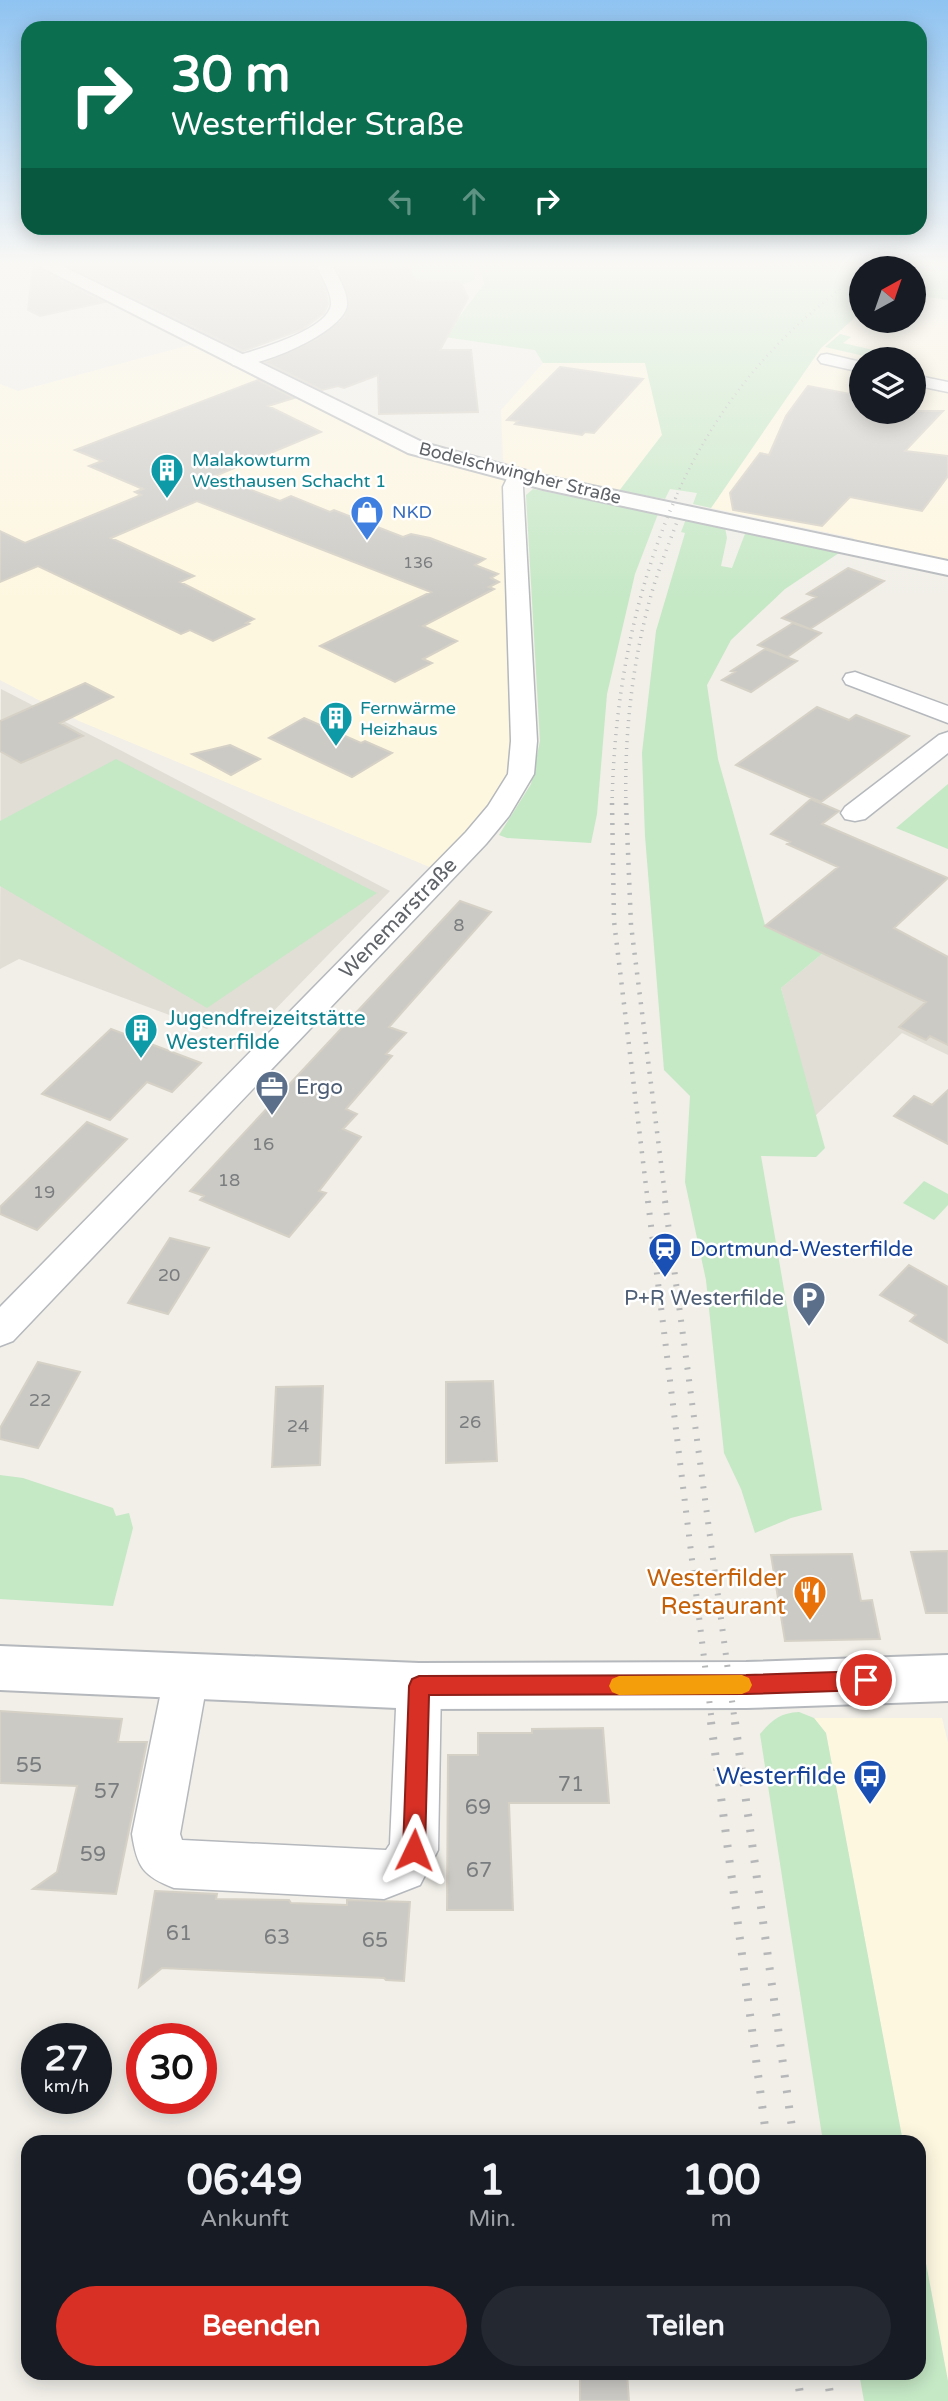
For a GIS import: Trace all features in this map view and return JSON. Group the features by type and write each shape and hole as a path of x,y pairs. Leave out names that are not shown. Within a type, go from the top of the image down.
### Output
{"street":[{"name":"Bodelschwingher Straße","path":"269,376 405,443 517,476 948,568"},
{"path":"926,382 948,387"},
{"name":"Wenemarstraße","path":"0,1331 476,838 514,786 521,774 524,741 513,487 517,476"},
{"path":"855,679 948,715"},
{"path":"855,814 948,740"},
{"path":"0,1668 419,1686 746,1685 948,1678"},
{"path":"186,1677 156,1834 159,1853 174,1864 384,1875 403,1868 414,1850 419,1686"}],"shaded area":[{"path":"74,376 269,376 394,439 516,475 503,460 501,410 531,376 648,376 662,435 619,491 517,476 521,774 444,873 79,721 0,680 0,384 18,391"},
{"path":"802,376 849,376 849,424 926,424 926,376 948,376 948,568 848,546 854,538 711,508"},
{"path":"1,689 390,891 262,1023 251,1025 224,1014 207,1029 19,959 0,969"},
{"path":"823,953 948,1003 948,1055 902,1033 815,1116 781,988"},
{"path":"814,1718 942,1718 948,1743 948,2381 926,2263 926,2135 902,2135 826,1733"}],"green space":[{"path":"648,376 802,376 711,508 693,504 697,493 670,489 665,499 619,491 662,435"},
{"path":"533,489 658,514 635,574 607,694 597,814 591,843 507,838 499,835 531,784 540,741 526,495"},
{"path":"686,519 725,527 727,538 721,566 732,568 746,531 842,551 785,589 731,640 707,685 718,759 765,925 823,953 781,988 825,1148 816,1157 761,1156 822,1510 791,1518 755,1533 741,1489 724,1453 706,1280 685,1182 690,1096 664,1070 645,836 642,753 656,631 685,533 681,532"},
{"path":"116,759 377,893 207,1008 0,886 0,821"},
{"path":"948,784 948,849 896,828"},
{"path":"924,1181 948,1194 948,1205 934,1220 903,1203"},
{"path":"0,1475 23,1478 113,1508 116,1516 129,1513 133,1528 113,1606 0,1599"},
{"path":"799,1712 814,1718 826,1733 902,2135 822,2135 760,1734 777,1718"},
{"path":"926,2263 948,2381 948,2401 864,2401 860,2380 926,2380"}],"building":[{"path":"294,376 375,376 344,388 338,386 322,390"},
{"path":"378,376 474,376 478,412 379,414"},
{"path":"551,376 623,376 643,379 594,433 585,432 582,435 515,424 518,421 507,420"},
{"path":"258,380 294,398 268,406 321,432 215,476 280,501 291,496 403,537 411,534 430,538 485,559 475,565 498,574 491,578 499,582 489,587 494,589 423,626 457,641 423,659 432,663 395,682 320,646 431,592 197,501 111,538 194,576 180,582 254,619 213,641 190,630 181,634 38,566 0,582 0,531 25,543 141,495 135,492 143,489 89,466 102,461 75,450"},
{"path":"808,386 849,394 849,424 926,424 926,411 943,411 905,451 948,456 948,476 922,511 850,497 822,526 733,510 730,493 760,453 769,455 786,416"},
{"path":"848,568 884,581 810,629 782,618 816,597 807,594"},
{"path":"793,623 821,633 787,657 758,645"},
{"path":"765,649 797,661 751,692 722,680 735,672 731,671"},
{"path":"85,683 113,697 60,723 83,736 21,763 0,751 0,721"},
{"path":"817,707 849,720 856,715 909,736 821,802 736,765"},
{"name":"Fernwärme Heizhaus","path":"304,718 361,743 365,741 392,753 352,777 269,738"},
{"path":"230,745 260,759 231,775 192,754"},
{"path":"811,799 839,811 822,824 948,878 894,928 948,957 948,1045 930,1036 926,1040 899,1027 926,1002 765,926 838,867 771,834"},
{"path":"460,901 491,912 389,1027 406,1033 386,1054 392,1056 346,1109 357,1114 343,1129 361,1137 319,1191 326,1193 289,1237 200,1200 204,1196 190,1191"},
{"path":"111,1029 201,1063 172,1092 147,1082 110,1120 42,1094"},
{"path":"948,1090 948,1144 894,1116 914,1096 932,1105"},
{"path":"87,1122 127,1139 37,1230 0,1214 0,1207"},
{"path":"170,1238 209,1248 168,1314 128,1303"},
{"path":"909,1265 948,1287 948,1343 910,1321 916,1315 880,1295"},
{"path":"38,1362 80,1372 38,1448 0,1439 0,1428"},
{"path":"493,1381 497,1461 446,1463 446,1382"},
{"path":"323,1386 320,1465 272,1467 276,1387"},
{"path":"948,1551 948,1613 926,1613 911,1552"},
{"path":"852,1554 861,1601 872,1600 880,1639 785,1641 771,1555"},
{"path":"0,1711 122,1719 118,1742 147,1742 116,1894 33,1889 57,1872 77,1786 0,1783"},
{"path":"603,1728 609,1803 509,1803 513,1910 447,1910 448,1755 478,1755 478,1733 532,1733 532,1729"},
{"path":"155,1891 217,1894 216,1899 289,1900 291,1903 347,1905 347,1900 410,1902 404,1981 162,1968 139,1987"},
{"path":"580,2380 628,2380 629,2401 580,2401"}],"railway":[{"path":"675,499 709,433 750,376"},
{"path":"612,804 622,686 637,609 648,571 676,497"},
{"path":"626,804 628,722 635,666 654,585 678,519"},
{"path":"612,804 614,921 648,1203"},
{"path":"626,804 631,925 666,1203"},
{"path":"648,1201 712,1723"},
{"path":"665,1201 735,1723"},
{"path":"711,1722 766,2135"},
{"path":"735,1722 793,2135"},
{"path":"798,2380 801,2401"},
{"path":"828,2380 831,2401"}],"slow traffic":[{"path":"619,1686 742,1685"}],"place":[{"name":"Malakowturm Westhausen Schacht 1","path":"167,500"},
{"name":"NKD","path":"367,542"},
{"name":"Fernwärme Heizhaus","path":"336,748"},
{"name":"Jugendfreizeitstätte Westerfilde","path":"141,1060"},
{"name":"Ergo","path":"272,1117"},
{"name":"Dortmund-Westerfilde","path":"665,1279"},
{"name":"P+R Westerfilde","path":"809,1328"},
{"name":"Westerfilder Restaurant","path":"810,1622"},
{"name":"Westerfilde","path":"870,1806"}],"route":[{"path":"414,1850 419,1686 746,1685 866,1680"}]}
